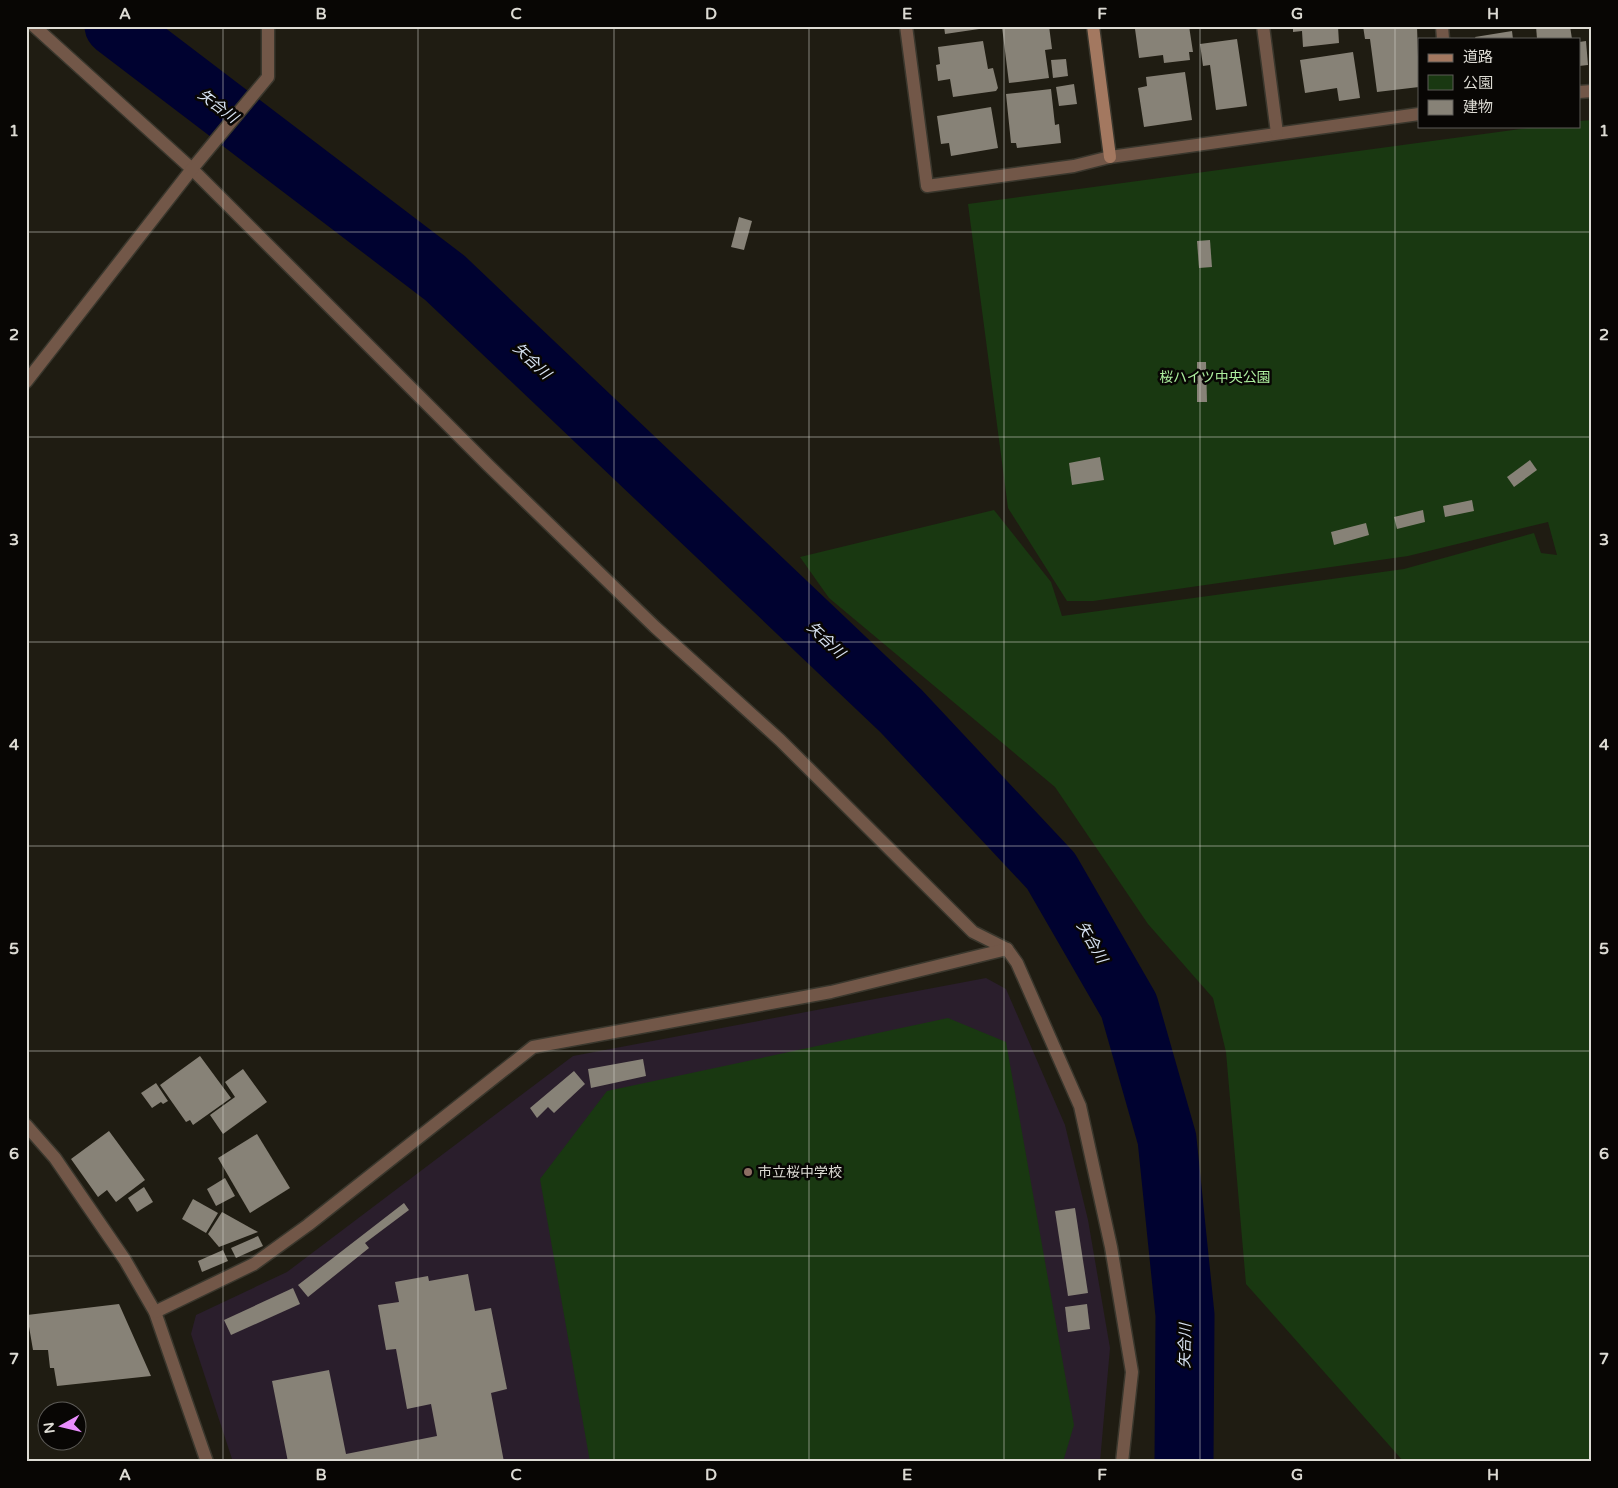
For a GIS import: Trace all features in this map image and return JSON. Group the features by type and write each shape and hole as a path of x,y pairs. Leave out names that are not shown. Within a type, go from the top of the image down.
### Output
{"street":[{"path":"34,26 192,169 496,473 655,627 780,740 973,932 1007,949 1026,981 1082,1116 1110,1247 1132,1372 1122,1462"},
{"path":"26,382 192,169 268,77 268,26"},
{"path":"906,26 927,186 1074,166 1110,157 1418,114"},
{"path":"1092,26 1110,157"},
{"path":"1263,26 1277,133"},
{"path":"155,1312 254,1264 308,1225 533,1047 832,992 1007,949"},
{"path":"26,1125 60,1166 125,1260 155,1312 207,1462"}],"shaded area":[{"name":"市立桜中学校","path":"986,978 1006,989 1065,1125 1088,1220 1110,1348 1100,1462 233,1462 191,1334 196,1315 287,1272 573,1056"}],"green space":[{"name":"桜ハイツ中央公園","path":"1592,120 1592,1462 1404,1462 1246,1284 1226,1052 1213,998 1148,924 1055,787 829,598 800,557 994,510 1051,582 1062,616 1404,569 1534,533 1541,553 1557,555 1548,522 1408,556 1093,601 1067,601 1008,508 968,204 1528,128 1580,128 1580,121"},
{"path":"948,1018 1006,1042 1074,1425 1063,1462 590,1462 540,1179 607,1091"}],"building":[{"path":"944,26 986,26 986,28 945,34"},
{"path":"1049,26 1052,49 1045,50 1049,78 1009,83 1002,27"},
{"path":"1139,26 1189,26 1193,52 1189,52 1190,60 1164,63 1163,55 1139,58 1135,29 1139,29"},
{"path":"1293,26 1338,26 1339,43 1303,47 1302,31 1293,32"},
{"path":"1363,26 1417,26 1418,87 1377,92 1370,39 1365,39"},
{"path":"1536,26 1570,26 1572,38 1537,38"},
{"path":"1512,31 1513,38 1476,38"},
{"path":"1237,39 1247,106 1216,110 1210,65 1203,66 1200,44"},
{"path":"983,41 988,69 993,68 998,88 996,91 953,97 950,79 938,81 936,65 940,64 938,47"},
{"path":"1586,41 1588,65 1580,66 1580,42"},
{"path":"1353,52 1360,98 1339,101 1337,88 1305,93 1300,60"},
{"path":"1066,59 1068,76 1053,78 1051,60"},
{"path":"1185,72 1192,120 1144,127 1138,88 1147,86 1146,77"},
{"path":"1074,84 1077,104 1059,106 1056,87"},
{"path":"1051,89 1055,125 1059,124 1061,143 1017,148 1016,143 1011,143 1006,94"},
{"path":"991,107 998,148 951,156 949,143 941,144 937,116"},
{"path":"739,217 752,221 744,250 731,247"},
{"path":"1210,240 1212,267 1199,268 1197,241"},
{"path":"1197,362 1206,362 1207,402 1197,402"},
{"path":"1100,457 1104,480 1072,485 1069,463"},
{"path":"1530,460 1537,470 1514,487 1507,477"},
{"path":"1472,500 1474,511 1445,517 1443,506"},
{"path":"1423,510 1425,522 1397,529 1394,517"},
{"path":"1366,523 1369,535 1334,545 1331,532"},
{"path":"200,1056 231,1098 193,1125 190,1120 186,1122 160,1085"},
{"path":"643,1059 646,1076 591,1088 588,1069"},
{"path":"243,1069 267,1102 223,1134 210,1115 235,1097 225,1082"},
{"path":"574,1071 585,1084 554,1113 548,1107 537,1118 530,1108"},
{"path":"156,1083 168,1101 163,1104 161,1102 152,1108 141,1093"},
{"path":"109,1131 145,1180 116,1202 107,1190 98,1197 71,1159"},
{"path":"257,1134 290,1188 250,1213 218,1158"},
{"path":"225,1178 235,1196 216,1206 207,1189"},
{"path":"144,1187 153,1202 137,1212 128,1198"},
{"path":"193,1199 218,1213 206,1233 182,1219"},
{"path":"404,1203 409,1210 365,1243 369,1248 308,1297 298,1285"},
{"path":"1075,1208 1088,1293 1068,1296 1055,1211"},
{"path":"222,1212 258,1232 219,1247 208,1234"},
{"path":"258,1236 263,1246 236,1258 231,1248"},
{"path":"223,1250 228,1261 202,1272 198,1261"},
{"path":"468,1274 475,1311 491,1308 507,1389 491,1393 504,1462 288,1462 272,1381 329,1370 346,1454 437,1436 431,1404 407,1409 396,1349 386,1350 378,1305 399,1302 395,1282 428,1276 429,1281"},
{"path":"293,1288 300,1304 231,1335 224,1320"},
{"path":"119,1304 151,1376 57,1386 54,1368 50,1368 48,1350 33,1350 27,1315"},
{"path":"1087,1304 1090,1329 1068,1332 1065,1307"}],"waterway":[{"name":"矢合川","path":"114,26 445,278 901,711 1051,871 1129,1006 1167,1139 1185,1315 1184,1462"}],"place":[{"name":"市立桜中学校","path":"748,1172"}]}
